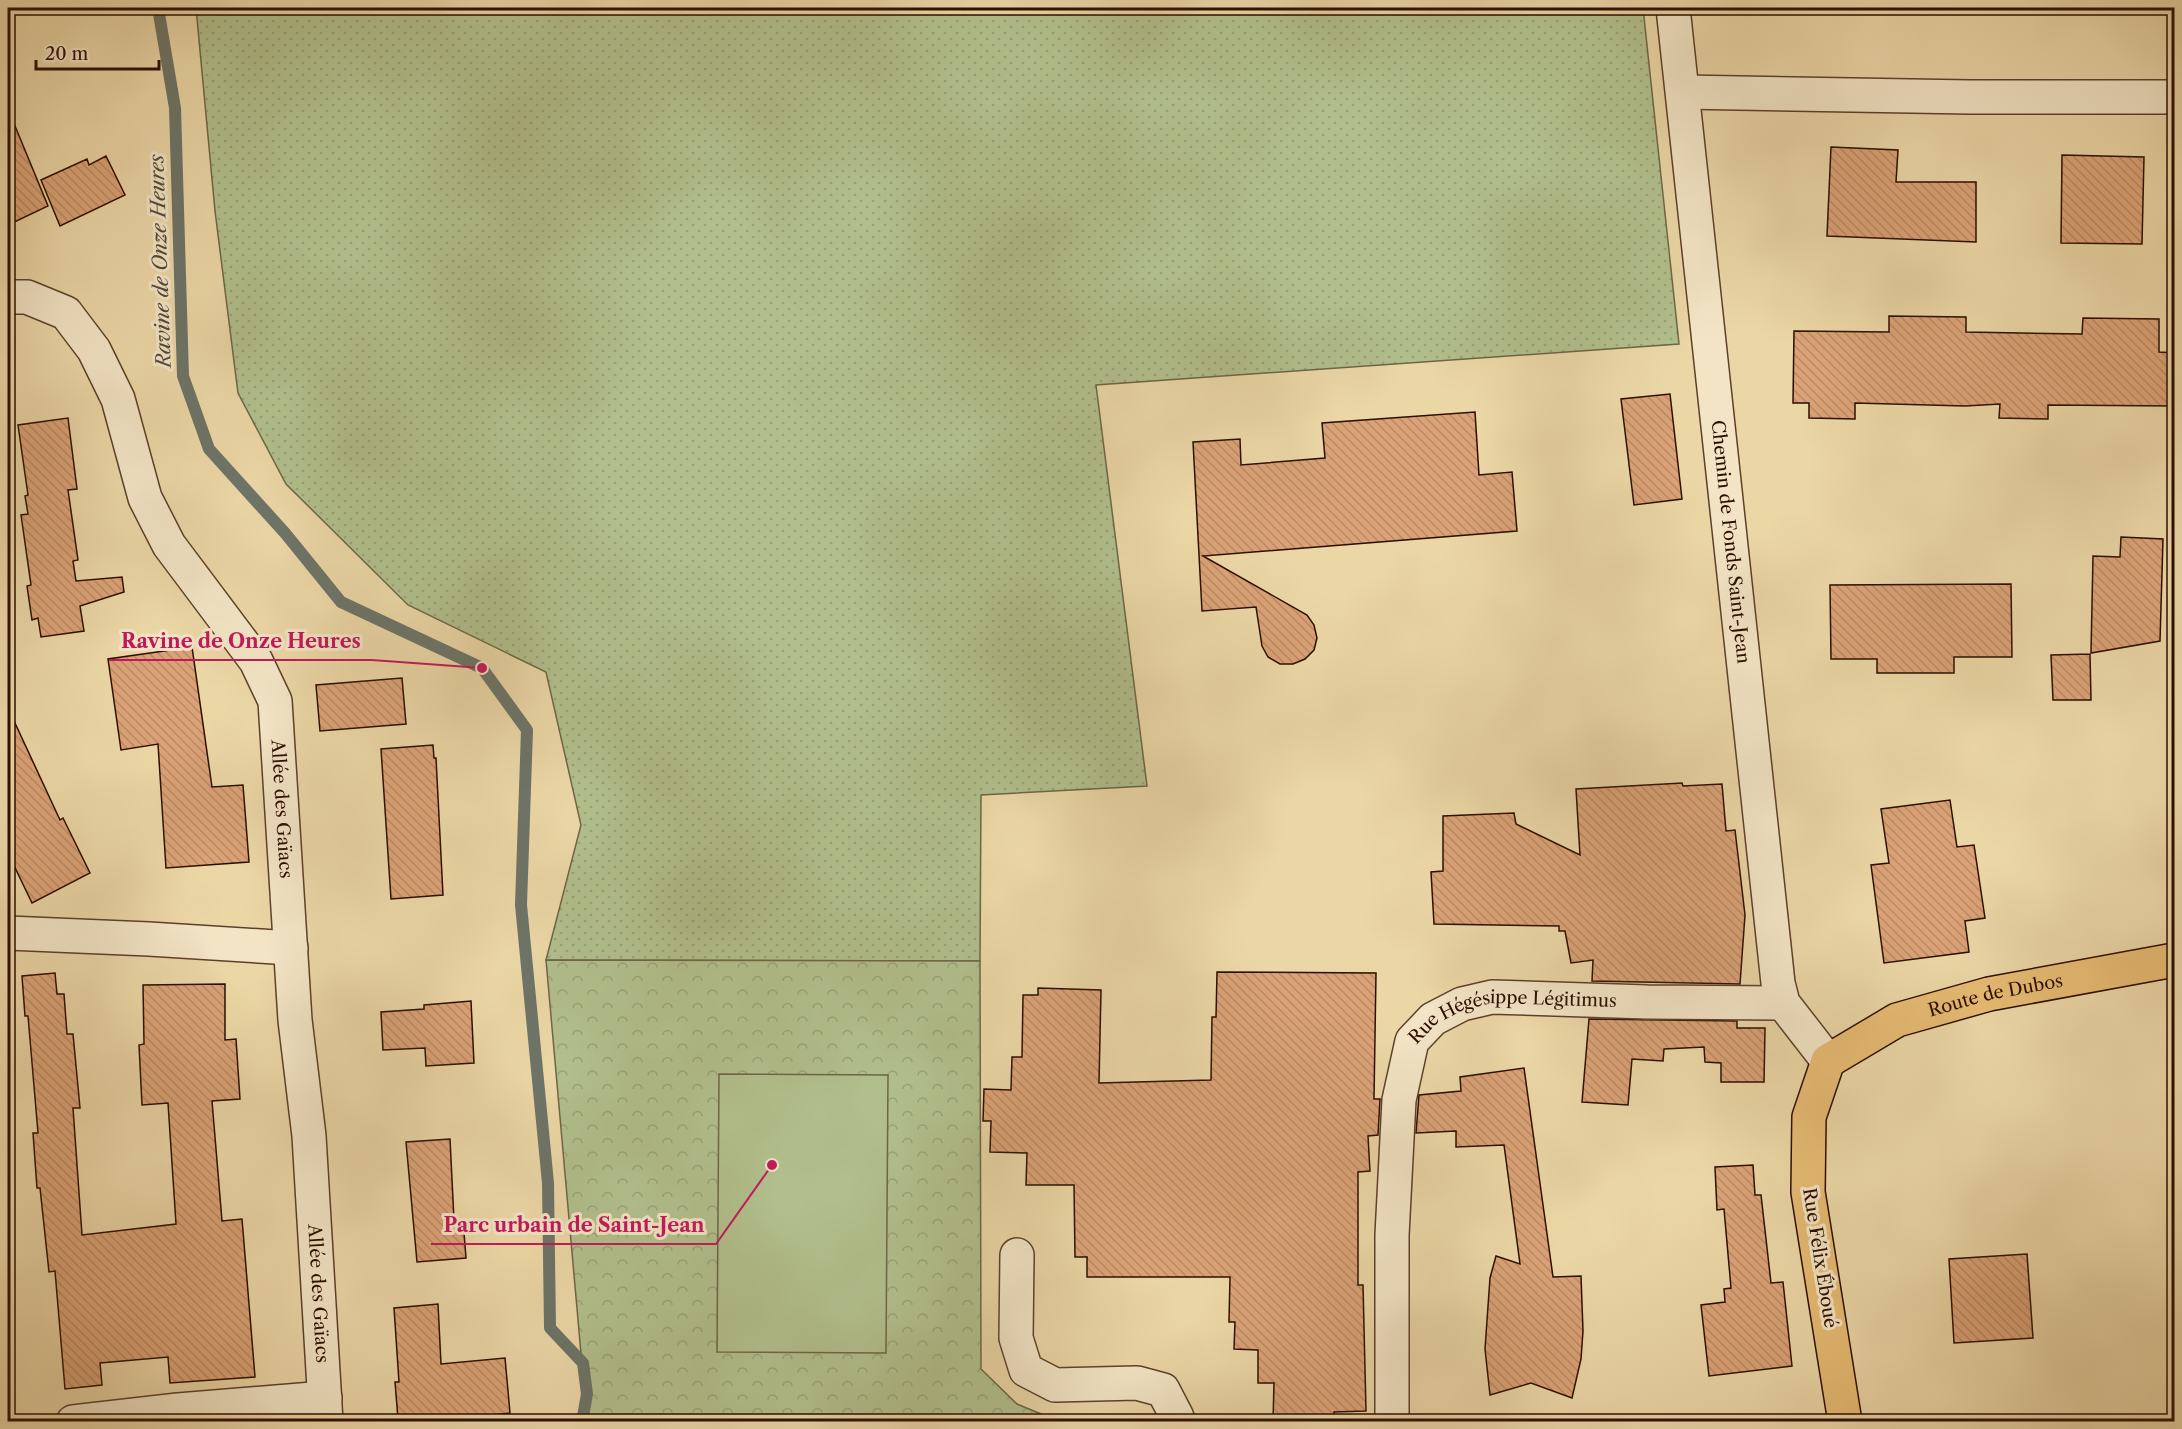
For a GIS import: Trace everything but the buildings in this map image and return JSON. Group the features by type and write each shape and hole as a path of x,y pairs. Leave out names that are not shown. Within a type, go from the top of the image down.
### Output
{"main road":[{"name":"Route de Dubos","path":"1828,1061 1897,1020 1989,994 2175,960"},
{"name":"Rue Félix Éboué","path":"1828,1061 1809,1117 1808,1192 1845,1422"}],"street":[{"name":"Chemin de Fonds Saint-Jean","path":"1673,8 1776,971 1783,1004 1828,1061"},
{"path":"1683,92 1970,98 2175,97"},
{"name":"Allée des Gaïacs","path":"8,297 27,297 66,313 94,350 118,399 145,498 169,545 256,661 275,701 295,1020 309,1136 326,1410"},
{"path":"8,933 291,948"},
{"name":"Rue Hégésippe Légitimus","path":"1392,1422 1392,1235 1398,1112 1412,1041 1433,1019 1462,1004 1492,997 1783,1004"},
{"path":"1017,1255 1016,1338 1026,1370 1055,1385 1137,1383 1163,1390 1177,1417 1177,1422"},
{"path":"73,1422 326,1410"}],"green space":[{"path":"196,8 1643,8 1679,344 1096,385 1147,786 981,795 980,961 546,960 581,825 546,672 408,605 286,484 238,393 215,211"},
{"path":"546,960 980,961 981,1369 1017,1404 1058,1421 587,1421"},
{"path":"719,1074 888,1075 886,1353 717,1352"}],"waterway":[{"name":"Ravine de Onze Heures","path":"158,8 175,108 183,376 209,449 285,533 341,602 482,668 527,730 521,905 548,1183 550,1328 583,1363 587,1394 582,1422"}],"place":[{"name":"Ravine de Onze Heures","path":"482,668"},
{"name":"Parc urbain de Saint-Jean","path":"772,1165"}]}
